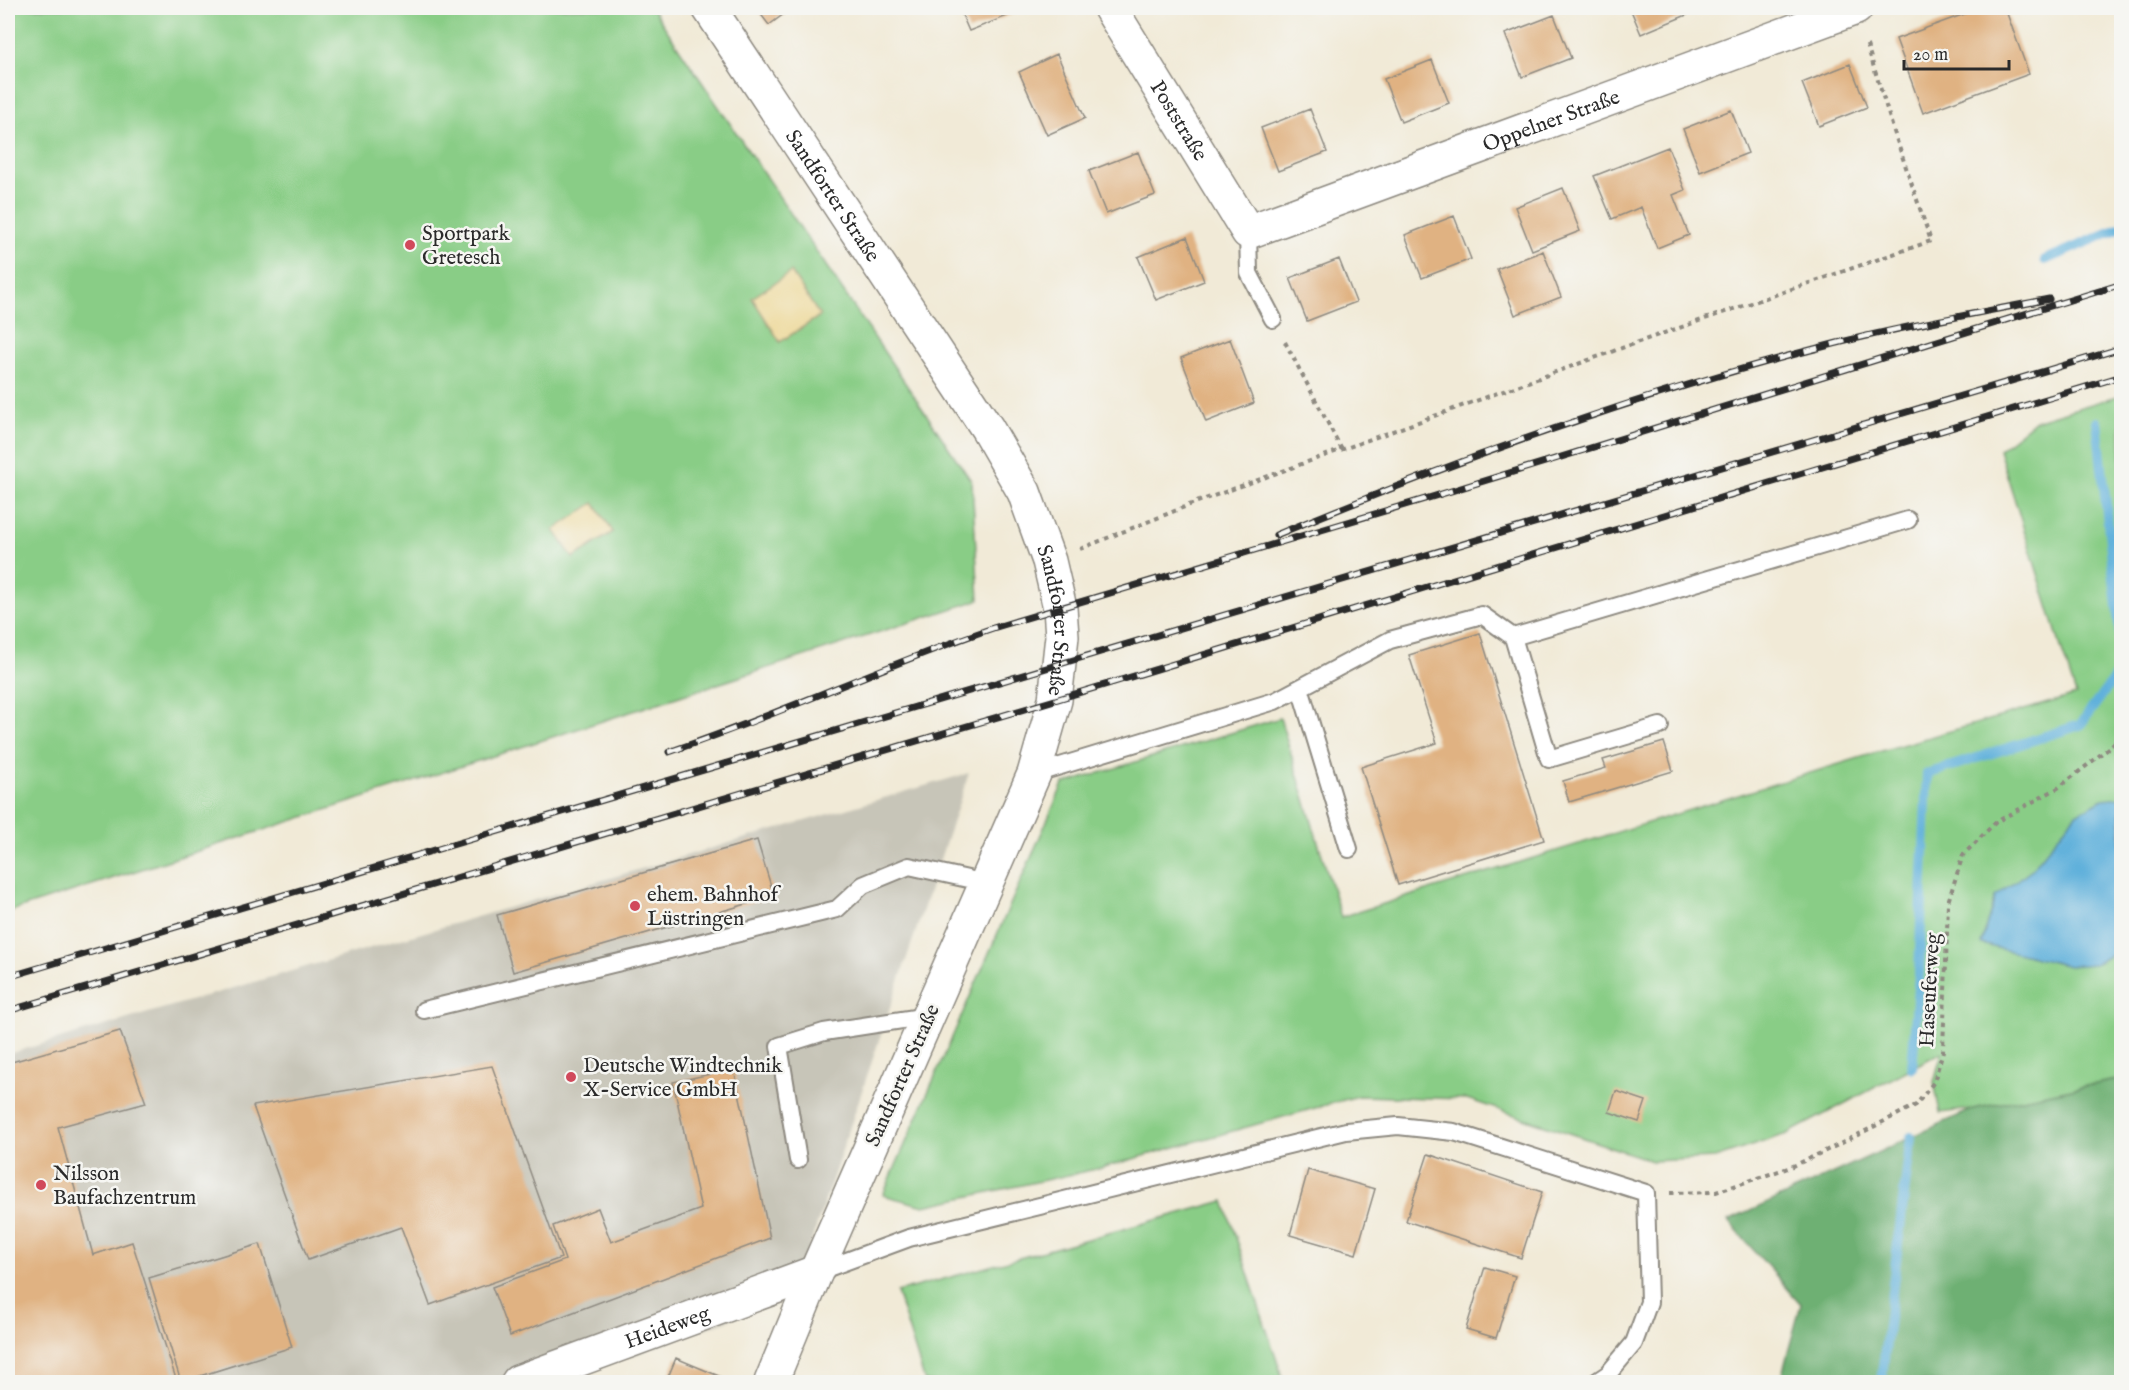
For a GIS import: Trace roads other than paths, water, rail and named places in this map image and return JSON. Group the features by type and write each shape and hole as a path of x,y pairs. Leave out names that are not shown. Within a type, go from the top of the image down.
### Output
{"street":[{"name":"Sandforter Straße","path":"709,8 987,428 1024,492 1049,561 1060,609 1062,636 1055,699 1034,774 816,1272 771,1383"},
{"name":"Poststraße","path":"1110,8 1248,232"},
{"name":"Oppelner Straße","path":"1248,232 1856,8"},
{"name":"Heideweg","path":"518,1383 816,1272"}],"lane":[{"path":"1248,232 1249,273 1274,319"},
{"path":"1513,637 1908,520"},
{"path":"1034,774 1275,701 1390,640 1482,615 1513,637 1549,759 1660,726"},
{"path":"1300,688 1350,849"},
{"path":"424,1010 837,909 863,885 909,866 986,884"},
{"path":"798,1160 779,1046 824,1032 928,1016"},
{"path":"816,1272 909,1238 1346,1131 1398,1126 1454,1132 1646,1194 1649,1302 1634,1343 1608,1374 1596,1383"}],"water":[{"path":"2121,797 2121,950 2095,964 2069,966 1981,944 1995,897 2032,869 2076,814 2103,799"}],"waterway":[{"path":"2045,260 2122,227"},
{"path":"2097,422 2122,651"},
{"path":"1912,1068 1919,974 1927,774 2080,725 2122,668"},
{"path":"1885,1382 1882,1375 1911,1137"}],"railway":[{"path":"669,752 993,628 1435,496 2122,284"},
{"path":"1276,535 1410,481 1546,431 1683,386 1850,340 2049,299"},
{"path":"8,977 2122,348"},
{"path":"8,1011 1055,700 2122,376"}],"place":[{"name":"Sportpark Gretesch","path":"410,245"},
{"name":"ehem. Bahnhof Lüstringen","path":"635,906"},
{"name":"Deutsche Windtechnik X-Service GmbH","path":"571,1077"},
{"name":"Nilsson Baufachzentrum","path":"41,1185"}]}
